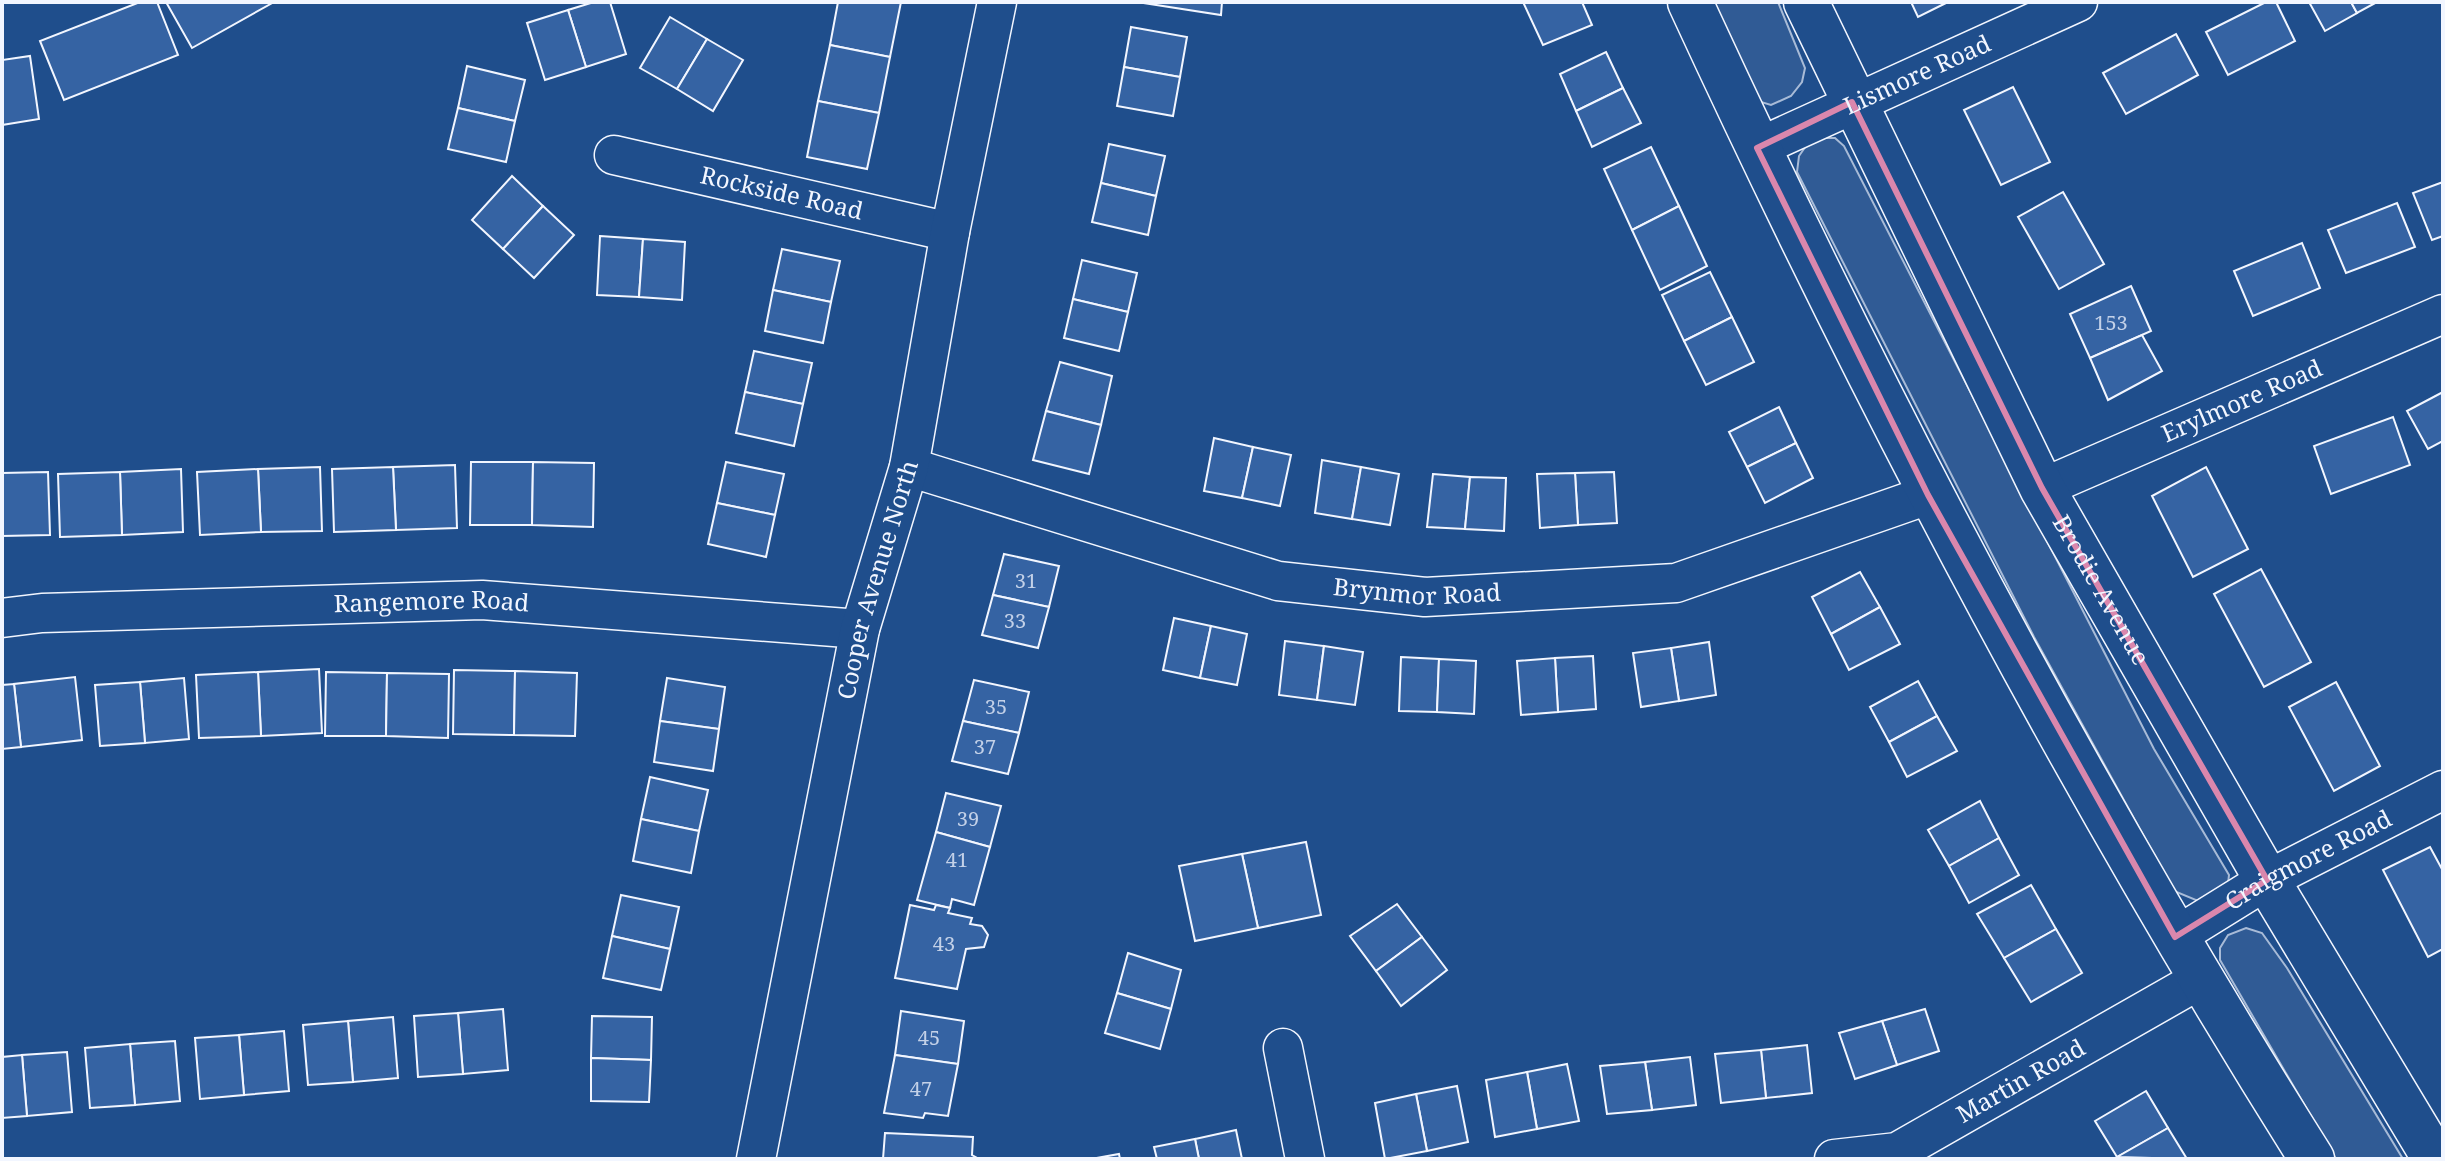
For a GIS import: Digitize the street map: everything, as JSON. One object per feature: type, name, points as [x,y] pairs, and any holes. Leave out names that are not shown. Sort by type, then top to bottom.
[{"type":"street","name":"Cooper Avenue North","points":[[756,1159],[860,629],[909,467],[950,232],[997,2]]},
{"type":"street","points":[[1690,2],[1757,148],[1928,495],[2199,980],[2312,1159]]},
{"type":"street","name":"Brodie Avenue","points":[[1806,2],[2042,488],[2267,880],[2435,1159]]},
{"type":"street","name":"Lismore Road","points":[[1757,148],[1852,102],[2078,2]]},
{"type":"street","name":"Rockside Road","points":[[614,155],[950,232]]},
{"type":"street","name":"Erylmore Road","points":[[2042,488],[2443,314]]},
{"type":"street","name":"Brynmor Road","points":[[909,467],[1278,581],[1425,597],[1676,583],[1928,495]]},
{"type":"street","name":"Rangemore Road","points":[[2,618],[58,613],[482,600],[860,629]]},
{"type":"street","name":"Craigmore Road","points":[[2175,937],[2267,880],[2443,790]]},
{"type":"street","name":"Martin Road","points":[[1834,1159],[1897,1152],[2199,980]]},
{"type":"street","points":[[1283,1048],[1305,1159]]},
{"type":"highlighted area","points":[[1852,102],[2042,488],[2267,880],[2175,937],[1928,495],[1757,148]]},
{"type":"shaded area","points":[[1708,2],[1778,2],[1805,68],[1802,82],[1791,96],[1771,105],[1754,100]]},
{"type":"shaded area","points":[[1818,138],[1835,138],[1844,146],[2154,749],[2229,875],[2227,892],[2203,903],[2174,891],[2034,637],[1797,172],[1799,156],[1808,143]]},
{"type":"shaded area","points":[[2246,928],[2262,933],[2287,968],[2403,1159],[2336,1159],[2220,960],[2220,948],[2228,935]]},
{"type":"building","points":[[140,2],[157,2],[178,55],[64,100],[40,41]]},
{"type":"building","points":[[166,2],[274,2],[192,48]]},
{"type":"building","points":[[594,2],[610,2],[626,54],[586,67],[568,10]]},
{"type":"building","points":[[838,2],[901,2],[890,57],[830,45]]},
{"type":"building","points":[[1137,2],[1222,2],[1221,15]]},
{"type":"building","points":[[1523,2],[1582,2],[1592,25],[1543,45]]},
{"type":"building","points":[[1911,2],[1948,2],[1918,17]]},
{"type":"building","points":[[2266,2],[2276,2],[2295,41],[2228,75],[2206,32]]},
{"type":"building","points":[[2309,2],[2351,2],[2357,13],[2325,31]]},
{"type":"building","points":[[2351,2],[2377,2],[2357,13]]},
{"type":"building","points":[[568,10],[586,67],[545,80],[527,23]]},
{"type":"building","points":[[670,17],[707,39],[677,89],[640,68]]},
{"type":"building","points":[[1131,27],[1187,37],[1180,77],[1124,67]]},
{"type":"building","points":[[2176,34],[2198,75],[2126,114],[2103,73]]},
{"type":"building","points":[[707,39],[743,60],[713,111],[677,89]]},
{"type":"building","points":[[830,45],[890,57],[879,113],[818,101]]},
{"type":"building","points":[[1606,52],[1623,88],[1576,111],[1560,74]]},
{"type":"building","points":[[30,56],[39,119],[2,125],[2,60]]},
{"type":"building","points":[[467,66],[525,80],[515,121],[458,108]]},
{"type":"building","points":[[1124,67],[1180,77],[1173,116],[1117,106]]},
{"type":"building","points":[[2013,87],[2050,162],[2001,185],[1964,110]]},
{"type":"building","points":[[1623,88],[1641,123],[1592,147],[1576,111]]},
{"type":"building","points":[[818,101],[879,113],[867,169],[807,157]]},
{"type":"building","points":[[458,108],[515,121],[506,162],[448,149]]},
{"type":"building","points":[[1109,144],[1165,156],[1156,196],[1101,183]]},
{"type":"building","points":[[1651,147],[1679,206],[1632,230],[1604,169]]},
{"type":"building","points":[[512,176],[543,206],[503,249],[472,220]]},
{"type":"building","points":[[2443,182],[2443,236],[2432,240],[2413,193]]},
{"type":"building","points":[[1101,183],[1156,196],[1148,235],[1092,222]]},
{"type":"building","points":[[2063,192],[2104,264],[2059,289],[2018,217]]},
{"type":"building","points":[[2397,203],[2415,247],[2346,273],[2328,230]]},
{"type":"building","points":[[543,206],[574,235],[534,278],[503,249]]},
{"type":"building","points":[[1679,206],[1707,266],[1660,290],[1632,230]]},
{"type":"building","points":[[600,236],[643,239],[639,297],[597,295]]},
{"type":"building","points":[[643,239],[685,242],[682,300],[639,297]]},
{"type":"building","points":[[2302,243],[2320,288],[2253,316],[2234,271]]},
{"type":"building","points":[[782,249],[840,261],[831,302],[773,290]]},
{"type":"building","points":[[1082,260],[1137,273],[1128,312],[1073,299]]},
{"type":"building","points":[[1710,272],[1732,317],[1684,341],[1662,295]]},
{"type":"building","points":[[2131,286],[2151,331],[2090,358],[2070,314]]},
{"type":"building","points":[[773,290],[831,302],[823,343],[765,331]]},
{"type":"building","points":[[1073,299],[1128,312],[1119,351],[1064,338]]},
{"type":"building","points":[[1732,317],[1754,362],[1706,385],[1684,341]]},
{"type":"building","points":[[2142,335],[2162,371],[2108,400],[2090,358]]},
{"type":"building","points":[[754,351],[812,363],[803,404],[745,392]]},
{"type":"building","points":[[1060,362],[1112,376],[1101,425],[1046,411]]},
{"type":"building","points":[[745,392],[803,404],[794,446],[736,433]]},
{"type":"building","points":[[2443,392],[2443,441],[2428,449],[2407,411]]},
{"type":"building","points":[[1779,407],[1796,443],[1747,467],[1729,432]]},
{"type":"building","points":[[1046,411],[1101,425],[1089,474],[1033,460]]},
{"type":"building","points":[[2393,417],[2410,465],[2331,494],[2314,446]]},
{"type":"building","points":[[1214,438],[1253,447],[1242,498],[1204,491]]},
{"type":"building","points":[[1796,443],[1813,478],[1765,503],[1747,467]]},
{"type":"building","points":[[1253,447],[1291,455],[1280,506],[1242,498]]},
{"type":"building","points":[[1322,460],[1361,467],[1352,519],[1315,513]]},
{"type":"building","points":[[471,462],[533,462],[532,525],[470,525]]},
{"type":"building","points":[[533,462],[594,463],[593,527],[532,525]]},
{"type":"building","points":[[726,462],[784,474],[775,515],[717,503]]},
{"type":"building","points":[[455,465],[457,528],[396,530],[393,467]]},
{"type":"building","points":[[320,467],[322,531],[261,532],[258,469]]},
{"type":"building","points":[[393,467],[396,530],[334,532],[332,469]]},
{"type":"building","points":[[1361,467],[1399,474],[1390,525],[1352,519]]},
{"type":"building","points":[[2206,467],[2248,549],[2193,577],[2152,496]]},
{"type":"building","points":[[181,469],[183,532],[122,535],[120,472]]},
{"type":"building","points":[[258,469],[261,532],[200,535],[197,472]]},
{"type":"building","points":[[48,472],[50,535],[2,536],[2,473]]},
{"type":"building","points":[[120,472],[122,535],[60,537],[58,474]]},
{"type":"building","points":[[1614,472],[1617,523],[1578,525],[1575,473]]},
{"type":"building","points":[[1575,473],[1578,525],[1540,528],[1537,474]]},
{"type":"building","points":[[1433,474],[1470,477],[1465,529],[1427,527]]},
{"type":"building","points":[[1470,477],[1506,478],[1504,531],[1465,529]]},
{"type":"building","points":[[717,503],[775,515],[766,557],[708,544]]},
{"type":"building","points":[[1004,554],[1059,566],[1049,607],[993,595]]},
{"type":"building","points":[[2261,569],[2311,662],[2264,687],[2214,594]]},
{"type":"building","points":[[1860,572],[1880,607],[1831,634],[1812,597]]},
{"type":"building","points":[[993,595],[1049,607],[1038,648],[982,635]]},
{"type":"building","points":[[1880,607],[1900,644],[1849,670],[1831,634]]},
{"type":"building","points":[[1174,618],[1211,626],[1200,678],[1163,670]]},
{"type":"building","points":[[1211,626],[1247,634],[1237,685],[1200,678]]},
{"type":"building","points":[[1285,641],[1324,646],[1317,700],[1279,695]]},
{"type":"building","points":[[1709,642],[1716,695],[1679,701],[1671,648]]},
{"type":"building","points":[[1324,646],[1363,652],[1355,705],[1317,700]]},
{"type":"building","points":[[1671,648],[1679,701],[1641,707],[1633,653]]},
{"type":"building","points":[[1593,656],[1596,709],[1558,712],[1555,658]]},
{"type":"building","points":[[1401,657],[1439,659],[1437,712],[1399,711]]},
{"type":"building","points":[[1555,658],[1558,712],[1521,715],[1517,661]]},
{"type":"building","points":[[1439,659],[1476,661],[1474,714],[1437,712]]},
{"type":"building","points":[[319,669],[322,733],[261,736],[258,672]]},
{"type":"building","points":[[454,670],[515,671],[514,735],[453,734]]},
{"type":"building","points":[[515,671],[577,673],[575,736],[514,735]]},
{"type":"building","points":[[258,672],[261,736],[199,738],[196,675]]},
{"type":"building","points":[[326,672],[387,673],[386,736],[325,736]]},
{"type":"building","points":[[387,673],[449,674],[448,738],[386,736]]},
{"type":"building","points":[[75,677],[82,740],[21,747],[14,684]]},
{"type":"building","points":[[184,678],[189,739],[145,743],[140,682]]},
{"type":"building","points":[[667,678],[725,687],[719,729],[660,721]]},
{"type":"building","points":[[974,680],[1029,692],[1019,733],[963,721]]},
{"type":"building","points":[[1918,681],[1937,716],[1889,742],[1870,707]]},
{"type":"building","points":[[140,682],[145,743],[100,746],[95,685]]},
{"type":"building","points":[[2336,682],[2380,766],[2334,791],[2289,707]]},
{"type":"building","points":[[14,684],[21,747],[2,749],[2,685]]},
{"type":"building","points":[[1937,716],[1957,751],[1907,777],[1889,742]]},
{"type":"building","points":[[660,721],[719,729],[713,771],[654,762]]},
{"type":"building","points":[[963,721],[1019,733],[1008,774],[952,761]]},
{"type":"building","points":[[650,777],[708,790],[699,831],[641,819]]},
{"type":"building","points":[[946,793],[1001,806],[990,847],[936,832]]},
{"type":"building","points":[[1980,801],[1999,838],[1949,866],[1928,830]]},
{"type":"building","points":[[641,819],[699,831],[691,873],[633,861]]},
{"type":"building","points":[[936,832],[990,847],[974,905],[952,899],[950,908],[917,900]]},
{"type":"building","points":[[1999,838],[2019,875],[1969,903],[1949,866]]},
{"type":"building","points":[[1306,842],[1321,915],[1258,928],[1242,854]]},
{"type":"building","points":[[2430,847],[2443,871],[2443,949],[2428,957],[2383,870]]},
{"type":"building","points":[[1242,854],[1258,928],[1195,941],[1179,866]]},
{"type":"building","points":[[2031,885],[2056,929],[2004,958],[1977,914]]},
{"type":"building","points":[[621,895],[679,907],[670,949],[612,936]]},
{"type":"building","points":[[1397,904],[1422,937],[1376,971],[1350,936]]},
{"type":"building","points":[[910,905],[934,910],[936,905],[950,908],[948,913],[972,918],[970,924],[982,926],[988,935],[984,947],[966,949],[957,989],[895,978]]},
{"type":"building","points":[[2056,929],[2082,973],[2031,1002],[2004,958]]},
{"type":"building","points":[[612,936],[670,949],[661,990],[603,978]]},
{"type":"building","points":[[1422,937],[1447,970],[1401,1006],[1376,971]]},
{"type":"building","points":[[1128,953],[1181,970],[1171,1009],[1117,993]]},
{"type":"building","points":[[1117,993],[1171,1009],[1160,1049],[1105,1033]]},
{"type":"building","points":[[503,1009],[508,1070],[463,1074],[458,1013]]},
{"type":"building","points":[[1925,1009],[1939,1051],[1897,1065],[1882,1021]]},
{"type":"building","points":[[901,1011],[964,1021],[958,1064],[895,1055]]},
{"type":"building","points":[[458,1013],[463,1074],[418,1077],[414,1016]]},
{"type":"building","points":[[592,1016],[652,1017],[651,1060],[591,1058]]},
{"type":"building","points":[[393,1017],[398,1078],[353,1082],[348,1021]]},
{"type":"building","points":[[348,1021],[353,1082],[308,1085],[303,1025]]},
{"type":"building","points":[[1882,1021],[1897,1065],[1855,1079],[1839,1033]]},
{"type":"building","points":[[284,1031],[289,1091],[244,1095],[239,1035]]},
{"type":"building","points":[[239,1035],[244,1095],[200,1099],[195,1038]]},
{"type":"building","points":[[175,1041],[180,1101],[135,1105],[130,1044]]},
{"type":"building","points":[[130,1044],[135,1105],[90,1108],[85,1048]]},
{"type":"building","points":[[1807,1045],[1812,1093],[1766,1098],[1761,1050]]},
{"type":"building","points":[[1761,1050],[1766,1098],[1721,1103],[1715,1054]]},
{"type":"building","points":[[67,1052],[72,1112],[27,1116],[22,1055]]},
{"type":"building","points":[[22,1055],[27,1116],[2,1118],[2,1057]]},
{"type":"building","points":[[895,1055],[958,1064],[948,1116],[925,1113],[923,1118],[884,1113]]},
{"type":"building","points":[[1690,1057],[1696,1105],[1652,1110],[1645,1062]]},
{"type":"building","points":[[591,1058],[651,1060],[649,1102],[591,1101]]},
{"type":"building","points":[[1645,1062],[1652,1110],[1607,1114],[1600,1066]]},
{"type":"building","points":[[1567,1064],[1579,1121],[1537,1129],[1527,1072]]},
{"type":"building","points":[[1527,1072],[1537,1129],[1495,1137],[1486,1080]]},
{"type":"building","points":[[1457,1086],[1468,1142],[1427,1151],[1416,1094]]},
{"type":"building","points":[[2146,1091],[2168,1128],[2117,1157],[2095,1121]]},
{"type":"building","points":[[1416,1094],[1427,1151],[1385,1159],[1375,1103]]},
{"type":"building","points":[[2168,1128],[2187,1159],[2117,1157]]},
{"type":"building","points":[[1236,1130],[1242,1159],[1199,1159],[1195,1139]]},
{"type":"building","points":[[885,1133],[973,1137],[972,1155],[979,1159],[883,1159]]},
{"type":"building","points":[[1195,1139],[1199,1159],[1157,1159],[1154,1147]]},
{"type":"building","points":[[1119,1154],[1120,1159],[1091,1159]]}]
